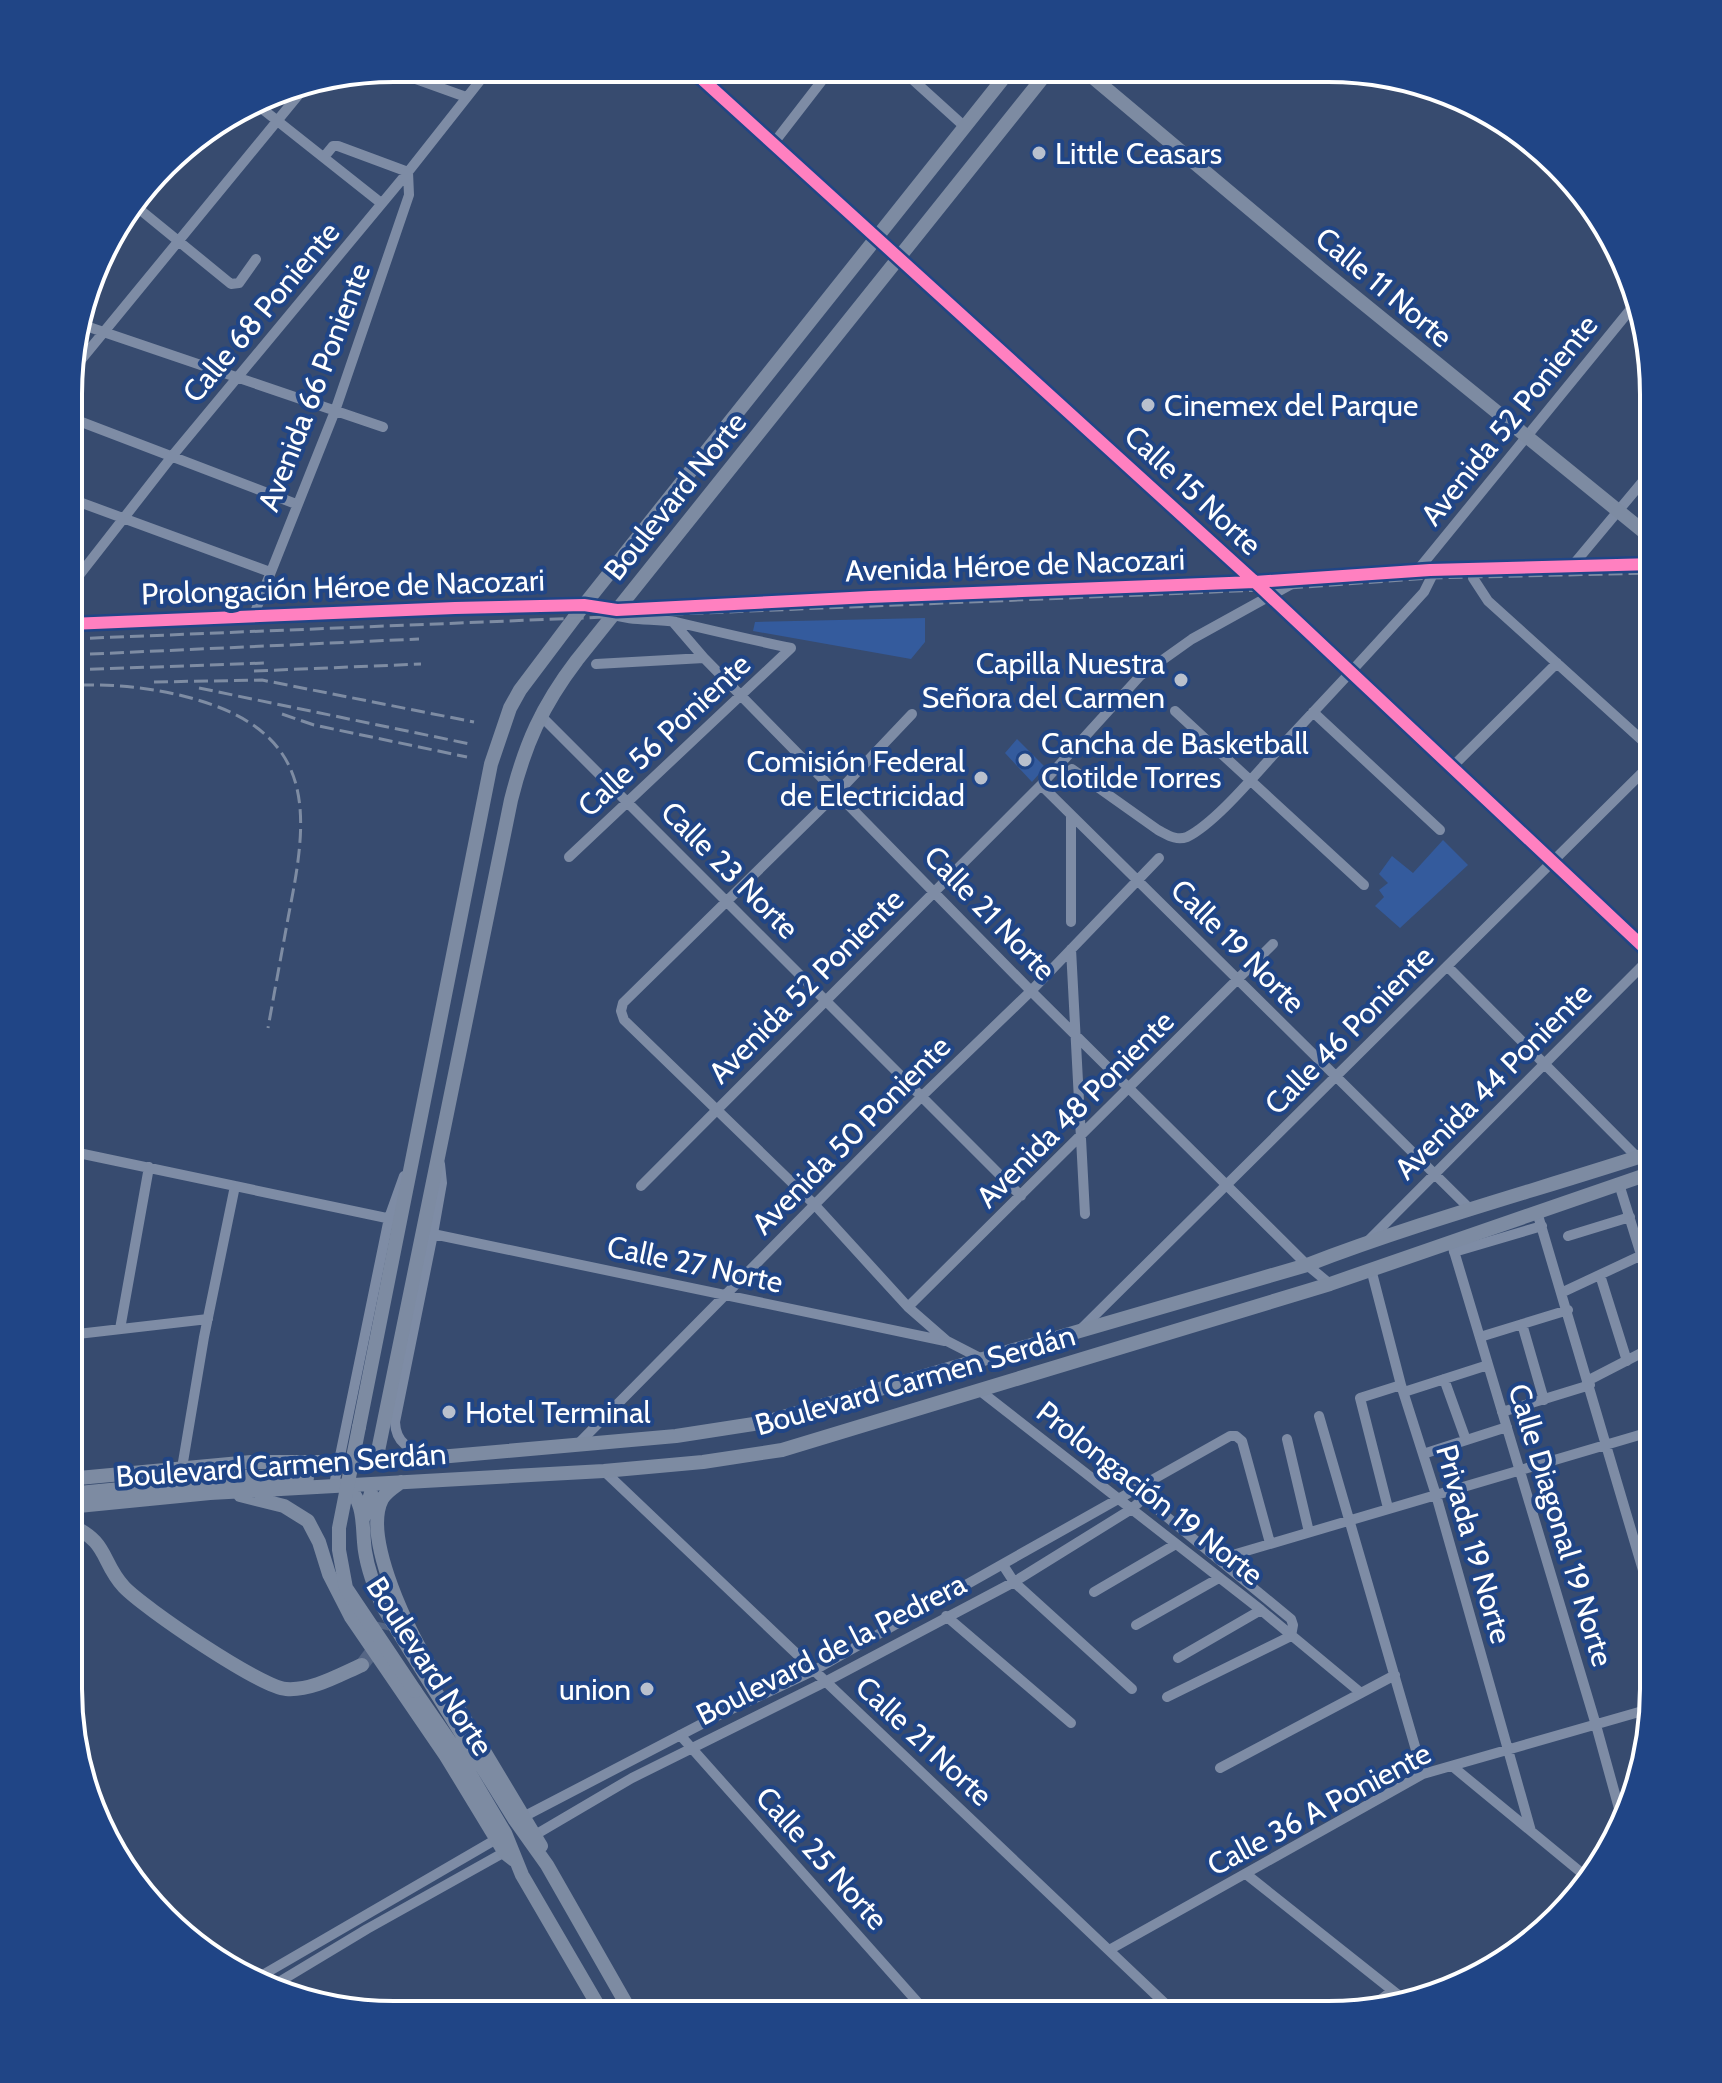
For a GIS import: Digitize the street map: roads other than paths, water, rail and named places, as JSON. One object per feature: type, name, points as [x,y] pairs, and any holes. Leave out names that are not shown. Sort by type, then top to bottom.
[{"type":"main road","name":"Boulevard Norte","points":[[500,1836],[457,1752],[346,1588],[339,1550],[339,1528],[395,1219],[420,1129],[491,764],[510,708],[520,690],[584,605],[1001,82]]},
{"type":"main road","name":"Boulevard Norte","points":[[378,1451],[511,800],[528,740],[540,715],[610,612],[900,258],[1039,82]]},
{"type":"main road","name":"Calle 11 Norte","points":[[1098,82],[1640,528]]},
{"type":"main road","name":"Boulevard Carmen Serdán","points":[[82,1478],[251,1462],[439,1457],[676,1436],[766,1422],[1307,1265],[1367,1242],[1638,1158]]},
{"type":"main road","name":"Boulevard Carmen Serdán","points":[[82,1506],[327,1482],[604,1471],[703,1462],[782,1450],[1371,1269],[1453,1247],[1540,1219],[1640,1177]]},
{"type":"main road","points":[[989,1357],[1004,1382]]},
{"type":"main road","points":[[82,1493],[246,1477],[327,1482]]},
{"type":"main road","points":[[401,1481],[382,1499],[379,1511],[382,1552],[397,1605],[424,1657],[525,1816],[546,1855],[547,1865]]},
{"type":"main road","points":[[231,1493],[284,1506],[308,1521],[319,1542],[329,1574],[351,1617],[500,1836],[595,2001]]},
{"type":"main road","name":"Boulevard Norte","points":[[371,1493],[362,1523],[370,1576],[383,1607],[515,1820],[547,1865],[625,2001]]},
{"type":"main road","points":[[354,1494],[360,1504],[362,1523]]},
{"type":"main road","points":[[82,1533],[99,1545],[127,1590],[184,1631],[271,1686],[284,1689],[305,1687],[362,1665]]},
{"type":"main road","points":[[383,1607],[383,1623]]},
{"type":"street","points":[[424,82],[466,97]]},
{"type":"street","name":"Calle 68 Poniente","points":[[82,571],[173,455],[408,172],[478,82]]},
{"type":"street","name":"Calle 15 Norte","points":[[705,82],[1255,582],[1640,943]]},
{"type":"street","points":[[773,144],[821,82]]},
{"type":"street","points":[[915,82],[965,127]]},
{"type":"street","points":[[85,356],[295,98]]},
{"type":"street","points":[[264,110],[381,203]]},
{"type":"street","points":[[324,157],[333,146],[338,146],[408,172]]},
{"type":"street","name":"Avenida 66 Poniente","points":[[253,617],[335,411],[406,206],[408,172]]},
{"type":"street","points":[[141,211],[236,286],[256,259]]},
{"type":"street","name":"Avenida 52 Poniente","points":[[1417,571],[1629,312]]},
{"type":"street","points":[[89,328],[383,427]]},
{"type":"street","points":[[82,422],[296,504]]},
{"type":"street","points":[[1573,565],[1640,485]]},
{"type":"street","points":[[82,503],[270,572]]},
{"type":"street","name":"Avenida Héroe de Nacozari","points":[[610,612],[870,597],[1299,580],[1430,570],[1640,564]]},
{"type":"street","points":[[1473,569],[1473,578],[1488,601],[1640,738]]},
{"type":"street","points":[[1072,769],[1158,830],[1173,838],[1183,839],[1201,828],[1250,780],[1350,673],[1424,592],[1431,578],[1430,570]]},
{"type":"street","name":"Avenida 52 Poniente","points":[[641,1186],[1041,785],[1140,676],[1192,639],[1299,580]]},
{"type":"street","name":"Prolongación Héroe de Nacozari","points":[[82,624],[584,605],[610,612]]},
{"type":"street","points":[[610,612],[632,620],[673,622]]},
{"type":"street","name":"Calle 56 Poniente","points":[[569,857],[791,648],[673,622]]},
{"type":"street","name":"Calle 21 Norte","points":[[673,622],[704,658],[1031,991],[1226,1186],[1330,1284]]},
{"type":"street","points":[[596,664],[704,658]]},
{"type":"street","points":[[1452,767],[1557,663]]},
{"type":"street","points":[[1175,711],[1364,885]]},
{"type":"street","points":[[1313,712],[1440,830]]},
{"type":"street","points":[[912,714],[838,792],[623,1003],[621,1011],[624,1020],[814,1204],[908,1307],[947,1341],[989,1357]]},
{"type":"street","name":"Calle 23 Norte","points":[[540,715],[1021,1196]]},
{"type":"street","name":"Calle 46 Poniente","points":[[1077,1333],[1640,775]]},
{"type":"street","name":"Calle 19 Norte","points":[[1041,785],[1470,1209]]},
{"type":"street","points":[[1071,817],[1071,922]]},
{"type":"street","name":"Avenida 50 Poniente","points":[[577,1445],[922,1096],[1031,991],[1159,858]]},
{"type":"street","name":"Avenida 48 Poniente","points":[[908,1307],[1273,944]]},
{"type":"street","points":[[1071,949],[1085,1214]]},
{"type":"street","points":[[1447,966],[1638,1158]]},
{"type":"street","name":"Avenida 44 Poniente","points":[[1367,1242],[1640,968]]},
{"type":"street","points":[[82,1154],[395,1219]]},
{"type":"street","name":"Boulevard Norte","points":[[439,1157],[442,1183],[395,1422],[398,1440],[406,1447],[439,1457]]},
{"type":"street","points":[[120,1329],[149,1167]]},
{"type":"street","points":[[1619,1184],[1640,1249]]},
{"type":"street","points":[[182,1468],[235,1186]]},
{"type":"street","points":[[1568,1236],[1630,1217]]},
{"type":"street","name":"Boulevard Norte","points":[[327,1482],[338,1462],[395,1219]]},
{"type":"street","points":[[1540,1219],[1640,1558]]},
{"type":"street","name":"Calle 27 Norte","points":[[433,1234],[947,1341]]},
{"type":"street","name":"Calle Diagonal 19 Norte","points":[[1453,1247],[1618,1804]]},
{"type":"street","points":[[1563,1292],[1640,1256]]},
{"type":"street","name":"Privada 19 Norte","points":[[1371,1269],[1402,1388],[1436,1495],[1531,1831]]},
{"type":"street","points":[[1600,1275],[1627,1361]]},
{"type":"street","points":[[1480,1337],[1568,1310]]},
{"type":"street","points":[[82,1333],[208,1319]]},
{"type":"street","points":[[1522,1324],[1544,1400]]},
{"type":"street","points":[[1502,1412],[1589,1382],[1640,1354]]},
{"type":"street","points":[[1388,1508],[1360,1398],[1444,1379],[1488,1365]]},
{"type":"street","points":[[1444,1379],[1466,1440]]},
{"type":"street","name":"Prolongación 19 Norte","points":[[979,1390],[1261,1610],[1361,1693]]},
{"type":"street","points":[[1319,1416],[1423,1774]]},
{"type":"street","points":[[1423,1454],[1507,1427]]},
{"type":"street","points":[[1219,1559],[1640,1435]]},
{"type":"street","name":"Boulevard de la Pedrera","points":[[525,1816],[680,1735],[813,1671],[1230,1436],[1242,1441],[1270,1543]]},
{"type":"street","points":[[1287,1439],[1309,1532]]},
{"type":"street","name":"Calle 21 Norte","points":[[604,1471],[1162,2001]]},
{"type":"street","name":"Prolongación 19 Norte","points":[[1133,1489],[1291,1619],[1291,1636]]},
{"type":"street","name":"Boulevard de la Pedrera","points":[[535,1835],[622,1783],[825,1682],[1014,1582],[1143,1499]]},
{"type":"street","points":[[1094,1592],[1176,1544]]},
{"type":"street","points":[[1003,1565],[1014,1582],[1132,1689]]},
{"type":"street","points":[[1136,1625],[1219,1578]]},
{"type":"street","points":[[1178,1658],[1261,1610]]},
{"type":"street","points":[[946,1616],[1071,1723]]},
{"type":"street","points":[[1167,1697],[1291,1636]]},
{"type":"street","points":[[1220,1768],[1395,1675]]},
{"type":"street","name":"Calle 36 A Poniente","points":[[1109,1950],[1423,1774],[1639,1712]]},
{"type":"street","name":"Calle 25 Norte","points":[[680,1735],[916,2001]]},
{"type":"street","points":[[1452,1766],[1581,1872]]},
{"type":"street","points":[[266,1973],[500,1836]]},
{"type":"street","points":[[282,1980],[367,1929],[510,1854]]},
{"type":"street","points":[[1246,1874],[1395,1993]]},
{"type":"street","points":[[1386,1995],[1392,1991]]},
{"type":"tunnel","points":[[362,1665],[378,1644],[383,1623]]},
{"type":"railway","points":[[82,639],[1262,590],[1431,578],[1640,573]]},
{"type":"railway","points":[[82,654],[419,639]]},
{"type":"railway","points":[[82,670],[266,663]]},
{"type":"railway","points":[[254,671],[421,664]]},
{"type":"railway","points":[[154,682],[262,680],[474,722]]},
{"type":"railway","points":[[82,685],[148,689],[213,705],[247,721],[272,741],[288,764],[297,789],[301,817],[299,847],[268,1028]]},
{"type":"railway","points":[[199,688],[470,744]]},
{"type":"railway","points":[[282,714],[314,725],[467,757]]},
{"type":"place","name":"Little Ceasars","points":[[1039,153]]},
{"type":"place","name":"Cinemex del Parque","points":[[1148,405]]},
{"type":"place","name":"Capilla Nuestra Señora del Carmen","points":[[1181,680]]},
{"type":"place","name":"Cancha de Basketball Clotilde Torres","points":[[1025,760]]},
{"type":"place","name":"Comisión Federal de Electricidad","points":[[981,778]]},
{"type":"place","name":"Hotel Terminal","points":[[449,1412]]},
{"type":"place","name":"union","points":[[647,1689]]}]
